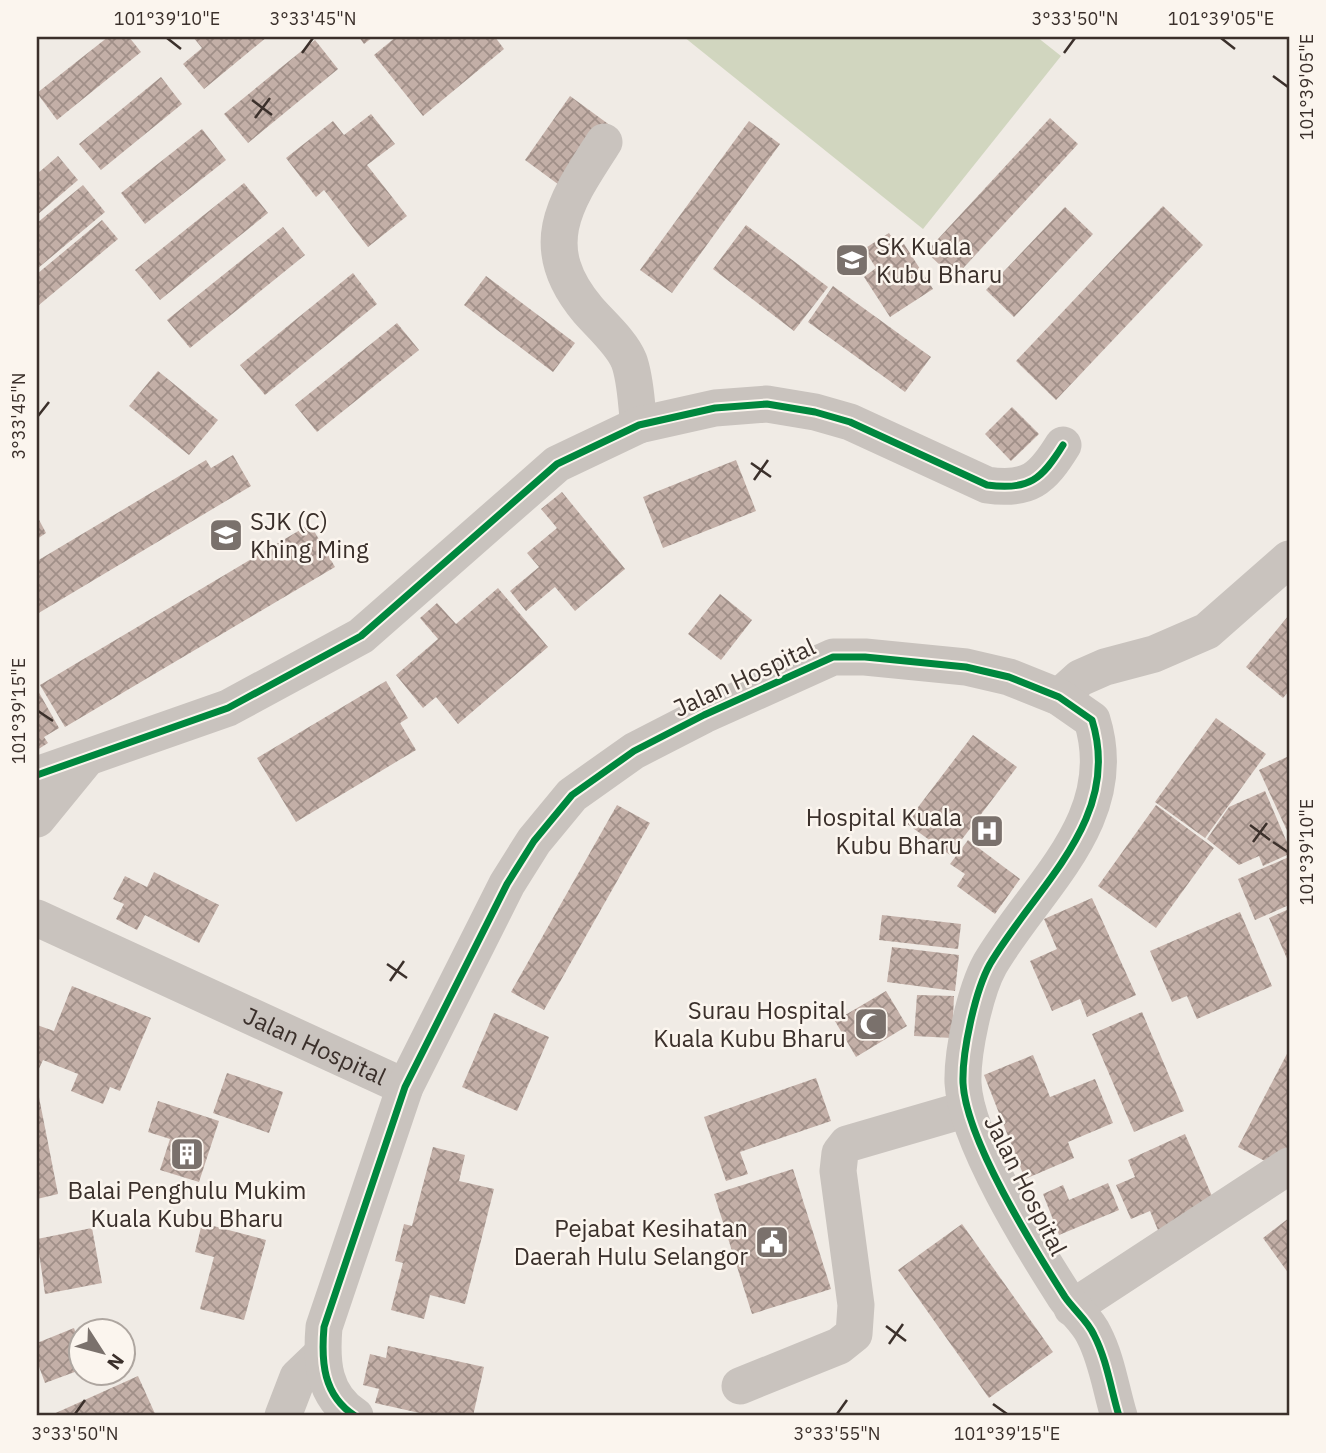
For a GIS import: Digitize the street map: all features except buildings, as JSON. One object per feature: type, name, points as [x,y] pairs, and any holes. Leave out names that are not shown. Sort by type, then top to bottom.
[{"type":"street","points":[[604,142],[568,198],[560,222],[560,249],[569,287],[628,359],[639,425]]},
{"type":"street","points":[[37,775],[228,708],[361,636],[557,464],[639,425],[716,408],[767,404],[791,408],[850,422],[987,485],[1010,489],[1034,482],[1063,445]]},
{"type":"street","points":[[1059,697],[1080,678],[1105,667],[1153,654],[1207,631],[1289,559]]},
{"type":"street","name":"Jalan Hospital","points":[[37,918],[405,1087],[507,884],[534,841],[572,795],[634,751],[704,715],[833,657],[865,657],[966,667],[1009,677],[1059,697],[1093,720],[1098,737],[1101,761],[1092,810],[1053,875],[989,966],[974,1013],[964,1059],[967,1109],[978,1140],[1020,1222],[1072,1308],[1094,1333],[1112,1413]]},
{"type":"street","points":[[37,819],[87,759]]},
{"type":"street","points":[[355,1416],[331,1393],[321,1355],[324,1327],[405,1087]]},
{"type":"street","points":[[740,1386],[839,1346],[854,1334],[856,1306],[838,1171],[840,1153],[847,1144],[967,1109]]},
{"type":"street","points":[[1072,1308],[1289,1166]]},
{"type":"street","points":[[284,1416],[298,1377],[321,1355]]},
{"type":"green space","points":[[684,37],[1037,37],[1061,56],[923,229]]},
{"type":"cycle path","points":[[37,775],[228,708],[361,636],[557,464],[639,425],[715,408],[767,404],[815,412],[850,422],[987,485],[1001,486],[1014,486],[1033,480],[1048,466],[1063,445]]},
{"type":"cycle path","points":[[355,1416],[336,1398],[326,1377],[324,1327],[405,1087],[507,884],[534,841],[572,795],[634,751],[704,715],[833,657],[865,657],[966,667],[1009,677],[1059,697],[1092,720],[1098,756],[1096,789],[1085,820],[1070,850],[1009,935],[984,976],[970,1022],[963,1083],[967,1107],[976,1133],[1003,1193],[1065,1297],[1094,1335],[1106,1365],[1119,1416]]},
{"type":"place","name":"SK Kuala Kubu Bharu","points":[[852,260]]},
{"type":"place","name":"SJK (C) Khing Ming","points":[[226,535]]},
{"type":"place","name":"Hospital Kuala Kubu Bharu","points":[[987,831]]},
{"type":"place","name":"Surau Hospital Kuala Kubu Bharu","points":[[871,1024]]},
{"type":"place","name":"Balai Penghulu Mukim Kuala Kubu Bharu","points":[[187,1154]]},
{"type":"place","name":"Pejabat Kesihatan Daerah Hulu Selangor","points":[[772,1242]]}]
